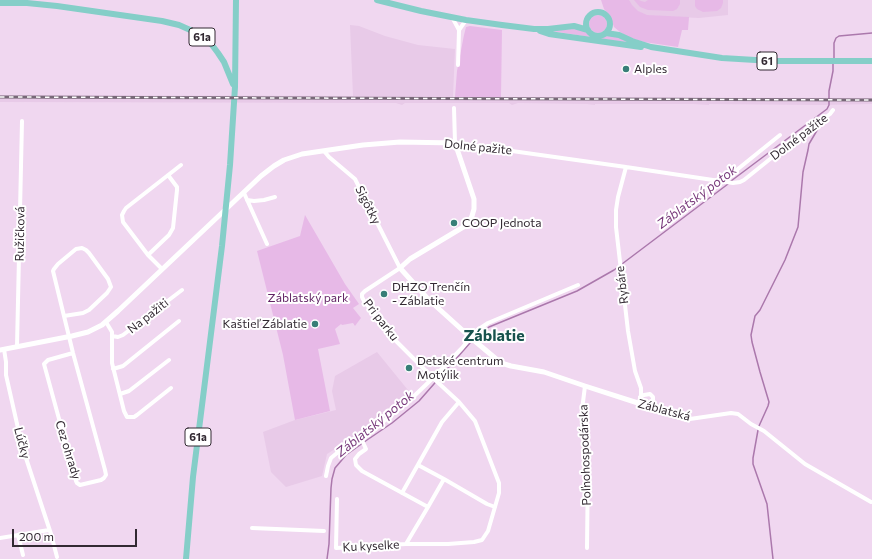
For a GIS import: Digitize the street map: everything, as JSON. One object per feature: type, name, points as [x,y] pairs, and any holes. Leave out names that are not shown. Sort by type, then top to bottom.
[{"type":"main road","name":"61a","points":[[186,559],[193,476],[222,246],[230,165],[235,87],[236,0]]},
{"type":"main road","name":"61","points":[[377,0],[402,7],[466,20],[534,29],[574,26],[587,19],[593,13],[601,12],[608,17],[610,24],[619,35]]},
{"type":"main road","name":"61a","points":[[0,3],[40,4],[144,18],[179,25],[205,39],[218,53],[224,62],[235,87]]},
{"type":"main road","points":[[587,19],[586,24],[588,30]]},
{"type":"main road","points":[[606,33],[609,30],[610,24]]},
{"type":"main road","name":"61","points":[[574,26],[588,30],[596,36],[602,36],[606,33],[619,35],[632,42],[650,47]]},
{"type":"main road","name":"61","points":[[534,29],[549,34],[722,58],[772,62],[872,61]]},
{"type":"street","points":[[452,17],[459,30],[458,65]]},
{"type":"street","points":[[459,30],[466,20]]},
{"type":"street","points":[[400,268],[410,260],[465,226],[470,221],[472,216],[474,199],[455,143],[454,108]]},
{"type":"street","name":"Dolné pažite","points":[[2,350],[69,337],[97,328],[106,322],[267,171],[278,163],[296,155],[363,144],[400,142],[455,143],[626,166],[733,183],[744,180],[830,114],[833,110]]},
{"type":"street","name":"Ružičková","points":[[17,346],[22,121]]},
{"type":"street","name":"Dolné pažite","points":[[725,181],[780,135]]},
{"type":"street","name":"Sigôtky","points":[[324,151],[355,179],[400,268]]},
{"type":"street","points":[[162,269],[148,255],[123,222],[122,216],[126,208],[181,165]]},
{"type":"street","name":"Rybáre","points":[[626,166],[618,197],[616,227],[628,331],[635,371],[641,388],[641,404]]},
{"type":"street","points":[[148,255],[169,235],[173,228],[177,190],[176,186],[168,176]]},
{"type":"street","points":[[244,193],[267,244]]},
{"type":"street","points":[[247,200],[254,201],[275,197]]},
{"type":"street","points":[[82,248],[89,253],[108,279],[110,282],[110,287],[107,293],[89,310],[83,313],[64,316],[54,274],[54,268],[76,249],[82,248]]},
{"type":"street","name":"Záblatská","points":[[400,268],[428,299],[501,363],[544,372],[690,419],[731,413],[738,414],[759,428],[805,464],[871,502]]},
{"type":"street","name":"Pri parku","points":[[400,268],[365,291],[362,294],[362,297],[392,337],[433,378]]},
{"type":"street","points":[[326,476],[331,458],[372,431],[412,398],[462,348],[476,331],[488,323],[578,285]]},
{"type":"street","name":"Na pažiti","points":[[112,336],[118,337],[124,335],[182,290]]},
{"type":"street","name":"Cez ohrady","points":[[64,316],[106,475],[101,480],[80,485],[77,484],[76,481],[44,364],[48,360],[73,353]]},
{"type":"street","name":"Na pažiti","points":[[113,369],[123,366],[179,321]]},
{"type":"street","name":"Na pažiti","points":[[106,322],[111,330],[112,336],[111,358],[113,369],[127,417],[130,418],[137,415],[171,388]]},
{"type":"street","name":"Lúčky","points":[[2,350],[6,362],[6,375],[22,446],[57,557]]},
{"type":"street","points":[[120,394],[129,391],[169,360]]},
{"type":"street","name":"Ku kyselke","points":[[336,499],[336,548],[406,544],[448,544],[482,540],[488,531],[499,492],[500,483],[475,421],[459,402],[433,378]]},
{"type":"street","name":"Poľnohospodárska","points":[[585,386],[582,410],[588,462],[587,548]]},
{"type":"street","points":[[640,397],[650,394],[653,397],[653,406]]},
{"type":"street","points":[[402,493],[442,422],[459,402]]},
{"type":"street","points":[[362,438],[366,449],[355,459],[356,465],[362,471],[428,507]]},
{"type":"street","points":[[418,465],[495,507]]},
{"type":"street","name":"Ku kyselke","points":[[406,544],[444,479]]},
{"type":"street","points":[[252,528],[324,531]]},
{"type":"street","points":[[0,538],[50,532]]},
{"type":"street","points":[[18,535],[23,555]]},
{"type":"shaded area","points":[[612,0],[728,0],[728,15],[699,18],[618,14]]},
{"type":"shaded area","points":[[350,25],[359,26],[385,36],[418,45],[455,49],[453,97],[872,98],[872,104],[595,105],[518,103],[512,105],[509,103],[405,103],[402,105],[396,103],[0,102],[0,95],[353,96]]},
{"type":"shaded area","points":[[377,352],[412,395],[381,420],[327,454],[322,476],[286,487],[271,472],[263,432],[295,420],[336,410],[332,391],[335,376]]},
{"type":"green space","points":[[601,0],[629,0],[638,11],[647,15],[689,17],[688,30],[682,30],[678,47],[644,42],[630,38],[614,27],[610,16],[604,9]]},
{"type":"green space","points":[[634,0],[645,2],[648,0],[680,0],[680,4],[677,9],[673,11],[648,10],[640,7]]},
{"type":"green space","points":[[695,0],[723,0],[723,3],[721,8],[717,11],[703,12],[695,6]]},
{"type":"green space","points":[[598,15],[604,18],[607,24],[604,30],[598,33],[592,30],[589,24],[592,18]]},
{"type":"green space","points":[[470,26],[502,30],[501,97],[455,97],[457,71],[464,35],[466,27]]},
{"type":"green space","points":[[573,29],[586,31],[590,35],[597,38],[607,35],[616,36],[629,43],[551,31]]},
{"type":"green space","name":"Záblatský park","points":[[305,215],[345,284],[359,304],[353,308],[361,318],[355,326],[353,323],[341,324],[335,329],[340,344],[318,349],[330,411],[295,420],[283,355],[257,251],[300,236]]},
{"type":"waterway","name":"Záblatský potok","points":[[834,58],[834,43],[836,38],[839,36],[872,33]]},
{"type":"waterway","name":"Záblatský potok","points":[[731,181],[827,109],[829,105],[829,91],[833,71],[833,62]]},
{"type":"waterway","points":[[759,426],[769,402],[751,335],[755,316],[760,310],[785,260],[798,227],[803,172],[809,144],[819,127],[815,118]]},
{"type":"waterway","name":"Záblatský potok","points":[[475,337],[489,327],[577,291],[614,270],[728,184]]},
{"type":"waterway","name":"Záblatský potok","points":[[327,559],[331,488],[335,468],[346,455],[392,423],[419,401],[470,343]]},
{"type":"waterway","points":[[758,430],[753,464],[767,504],[773,559]]},
{"type":"railway","points":[[0,97],[872,100]]},
{"type":"place","name":"Alples","points":[[626,69]]},
{"type":"place","name":"COOP Jednota","points":[[454,223]]},
{"type":"place","name":"DHZO Trenčín - Záblatie","points":[[384,294]]},
{"type":"place","name":"Kaštieľ Záblatie","points":[[315,324]]},
{"type":"place","name":"Detské centrum Motýlik","points":[[409,368]]},
{"type":"district","name":"Záblatie","points":[[494,336]]}]
